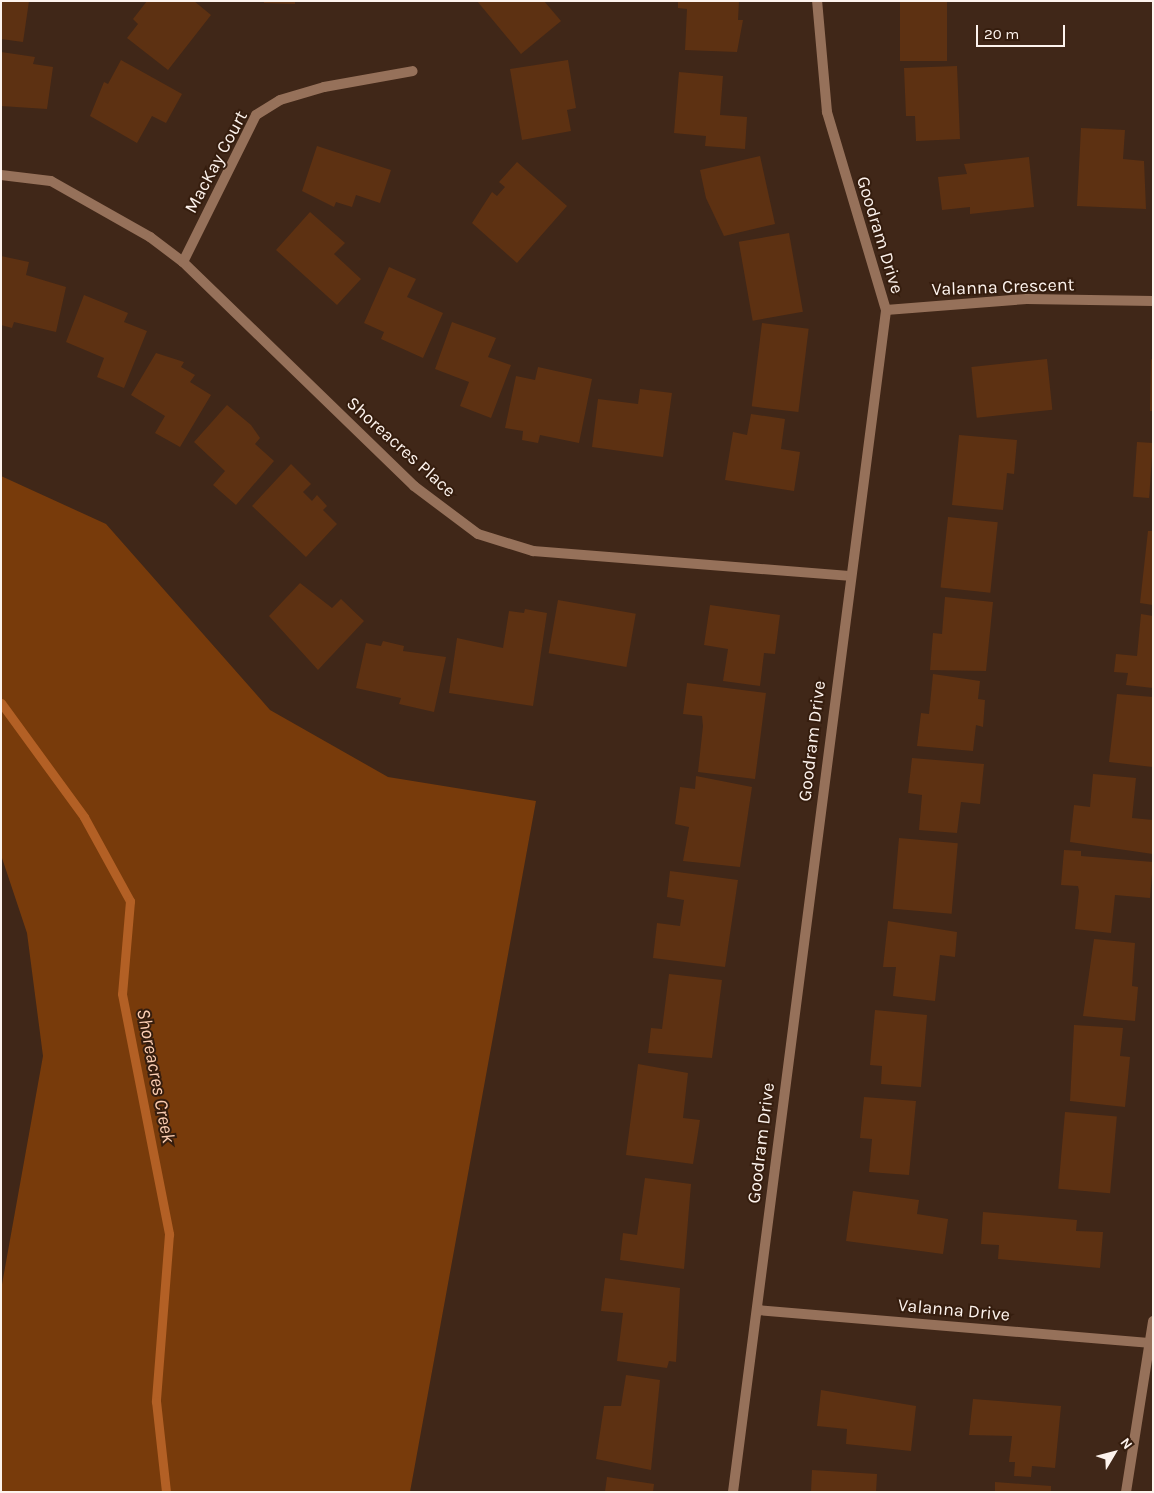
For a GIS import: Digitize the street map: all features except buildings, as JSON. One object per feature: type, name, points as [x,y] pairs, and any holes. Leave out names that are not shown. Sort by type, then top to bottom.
[{"type":"street","name":"Goodram Drive","points":[[733,1492],[850,576],[886,310],[826,112],[817,1]]},
{"type":"street","name":"MacKay Court","points":[[183,262],[256,115],[280,100],[324,86],[413,72]]},
{"type":"street","name":"Shoreacres Place","points":[[1,175],[50,181],[150,238],[183,262],[414,486],[478,534],[533,551],[850,576]]},
{"type":"street","name":"Valanna Crescent","points":[[886,310],[1027,299],[1153,301]]},
{"type":"street","name":"Valanna Drive","points":[[757,1310],[1149,1343]]},
{"type":"street","points":[[1126,1492],[1153,1320]]},
{"type":"shaded area","points":[[1,476],[106,524],[270,710],[388,777],[536,801],[410,1492],[1,1492],[1,1290],[43,1056],[27,933],[1,855]]},
{"type":"waterway","name":"Shoreacres Creek","points":[[1,703],[84,817],[130,901],[122,994],[169,1234],[156,1401],[166,1492]]}]
